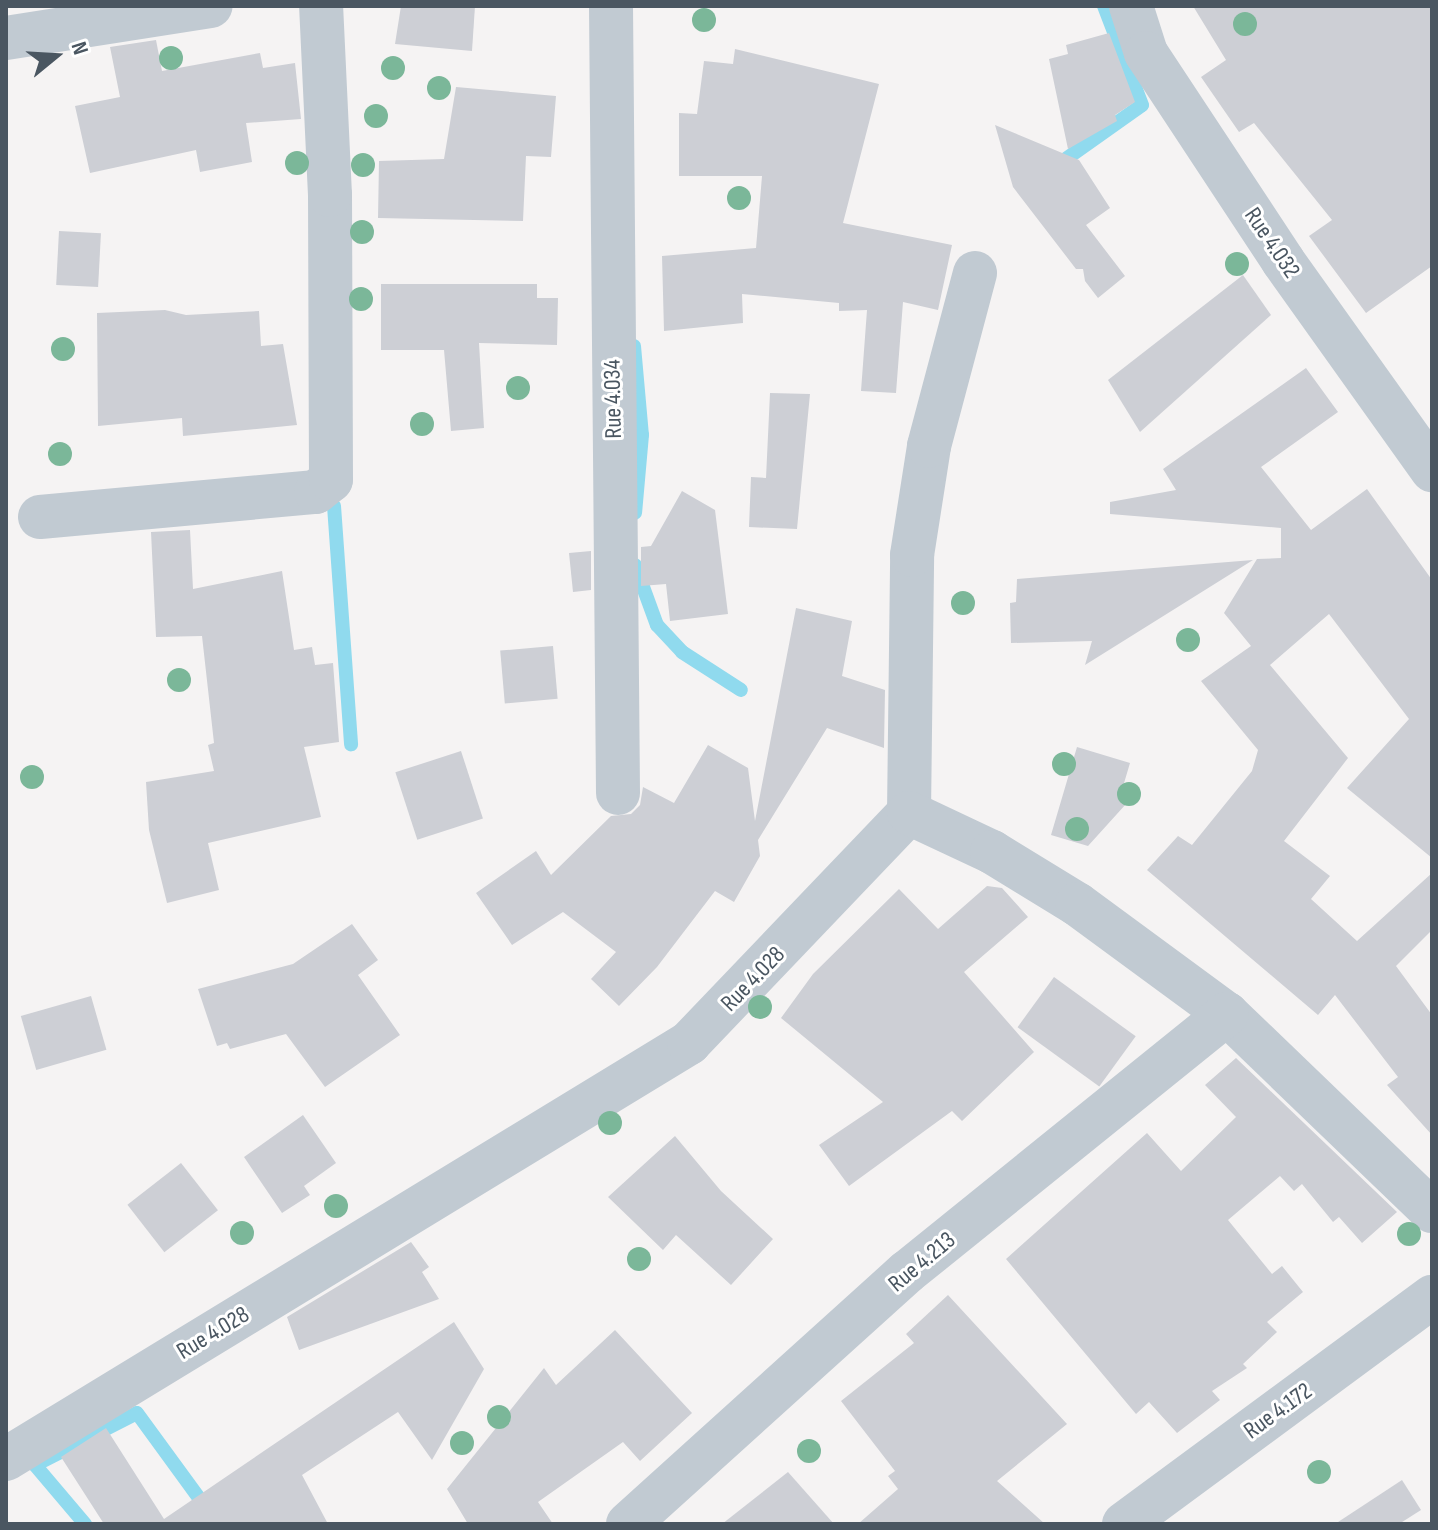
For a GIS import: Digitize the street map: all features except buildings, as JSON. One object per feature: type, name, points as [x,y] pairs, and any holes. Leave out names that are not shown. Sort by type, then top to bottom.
[{"type":"street","points":[[6,38],[211,6]]},
{"type":"street","points":[[40,517],[316,492],[331,480],[330,195],[321,6]]},
{"type":"street","name":"Rue 4.034","points":[[611,6],[618,793]]},
{"type":"street","name":"Rue 4.032","points":[[1131,6],[1146,53],[1283,261],[1432,470]]},
{"type":"street","points":[[975,273],[929,446],[912,555],[909,813],[992,852],[1077,904],[1227,1014],[1432,1211]]},
{"type":"street","name":"Rue 4.028","points":[[6,1459],[689,1043],[909,813]]},
{"type":"street","name":"Rue 4.213","points":[[628,1524],[907,1272],[1227,1014]]},
{"type":"street","name":"Rue 4.172","points":[[1124,1524],[1432,1297]]},
{"type":"waterway","points":[[1056,166],[1142,105],[1104,6]]},
{"type":"waterway","points":[[634,346],[642,435],[635,513]]},
{"type":"waterway","points":[[334,506],[351,744]]},
{"type":"waterway","points":[[635,565],[657,625],[682,652],[741,690]]},
{"type":"waterway","points":[[85,1524],[35,1465],[137,1413],[207,1509]]}]
